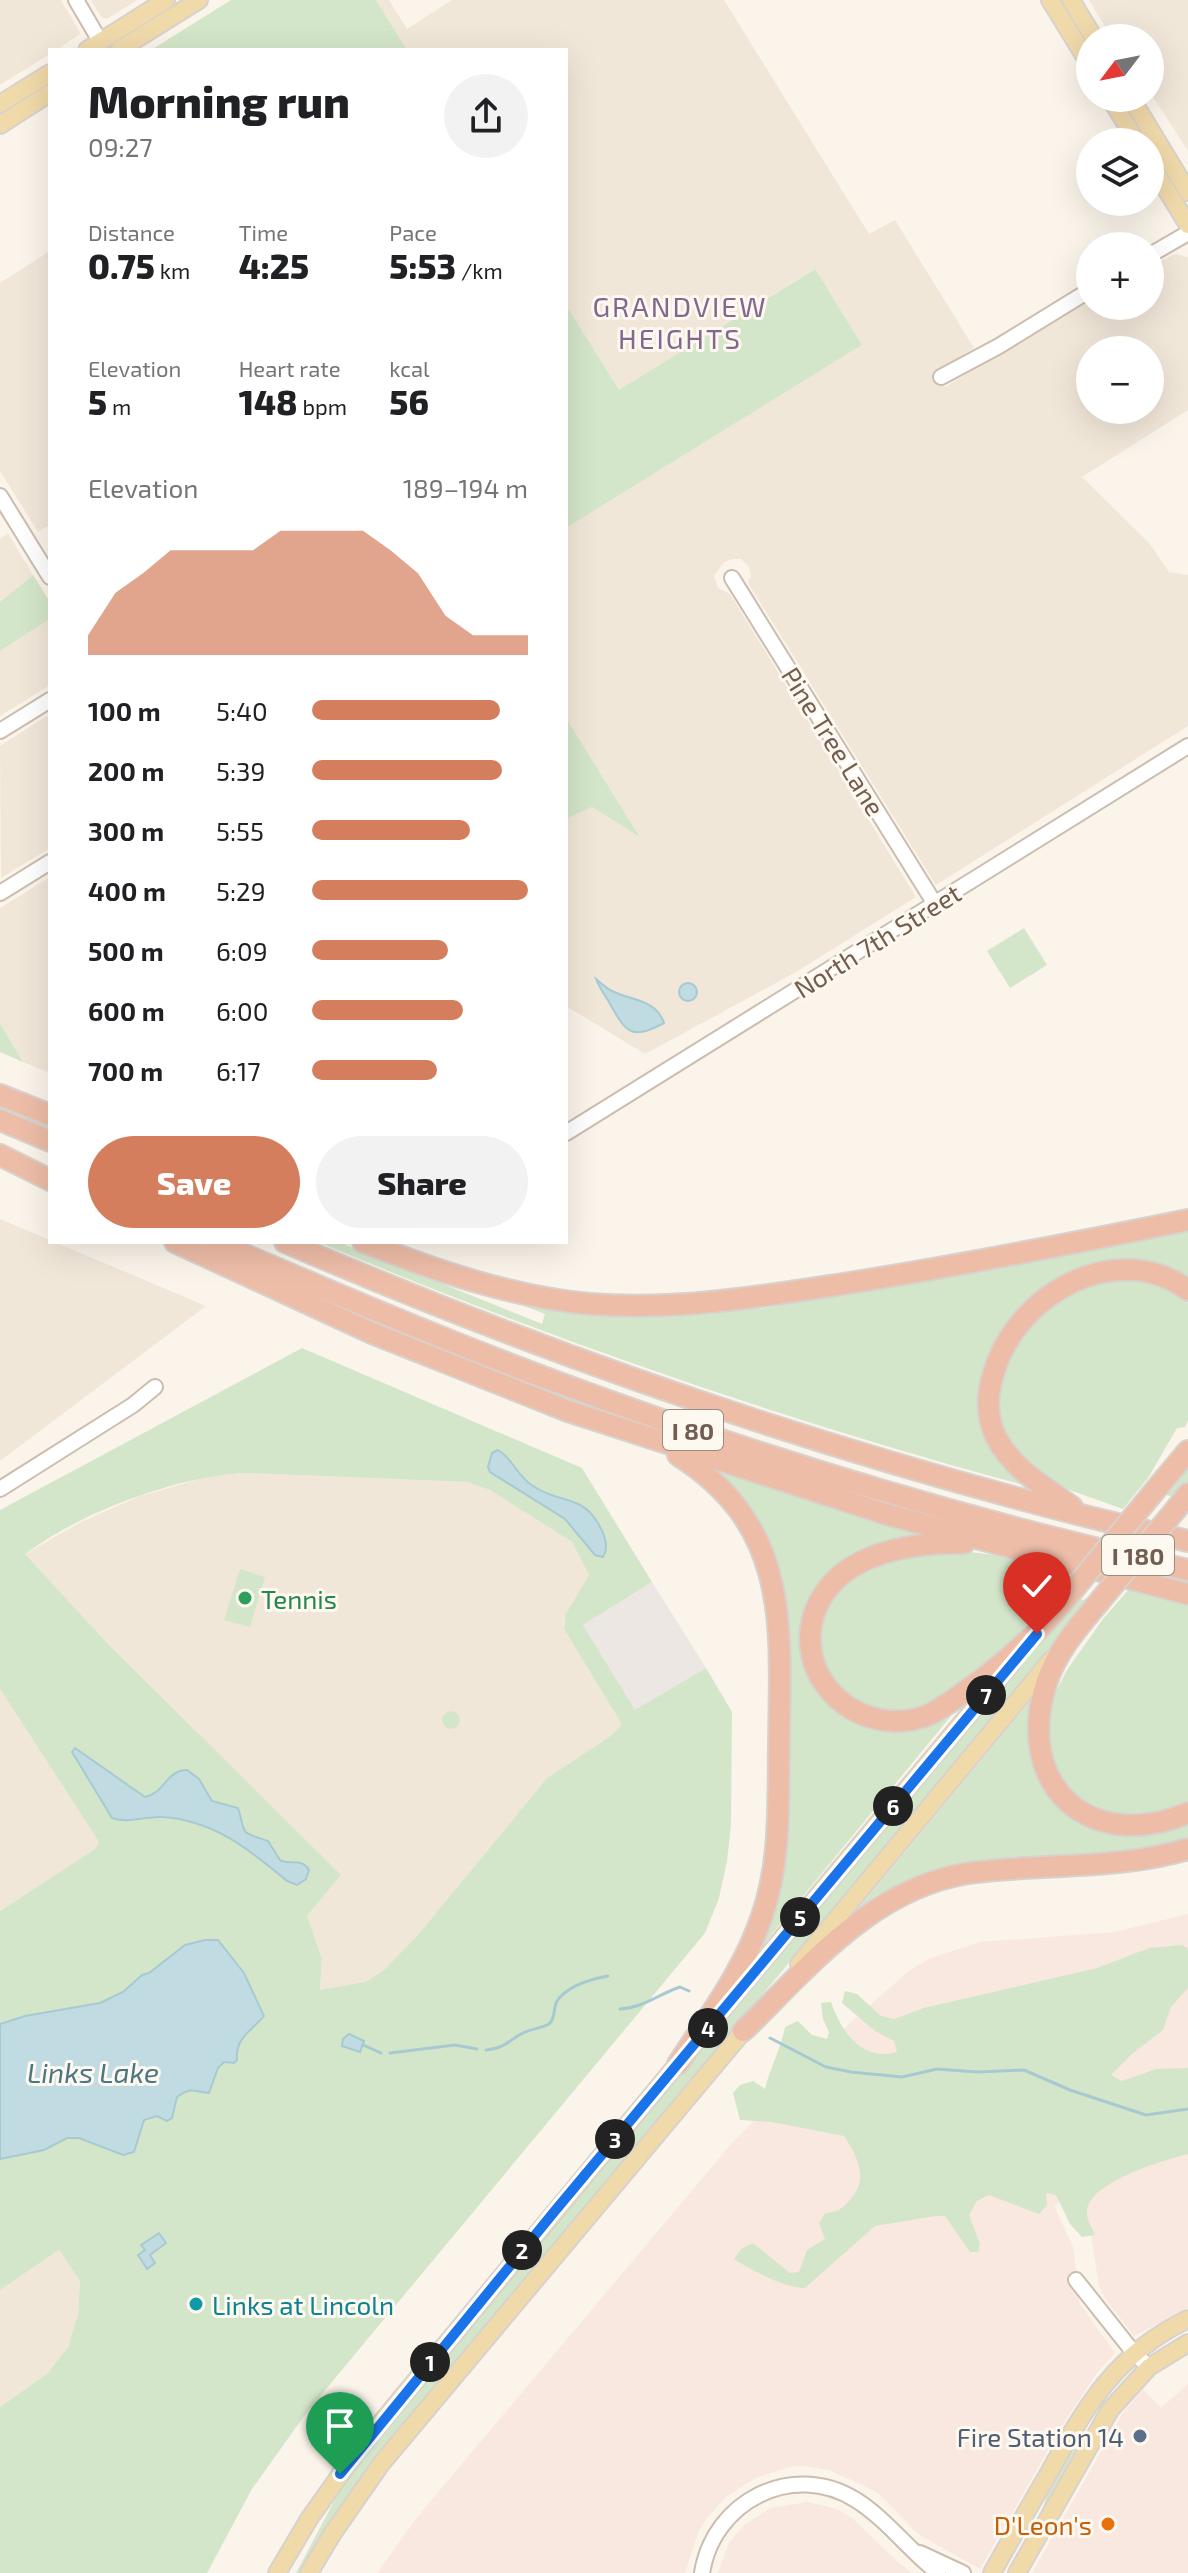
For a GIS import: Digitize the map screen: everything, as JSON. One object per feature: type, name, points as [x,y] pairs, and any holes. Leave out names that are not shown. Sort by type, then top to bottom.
[{"type":"highway","points":[[0,1095],[48,1114]]},
{"type":"highway","points":[[0,1120],[48,1140]]},
{"type":"highway","points":[[0,1152],[48,1170]]},
{"type":"highway","points":[[0,1152],[48,1179]]},
{"type":"highway","points":[[368,1244],[439,1270],[514,1292],[589,1304],[657,1306],[741,1298],[966,1264],[1188,1220]]},
{"type":"highway","points":[[179,1244],[372,1333],[553,1406],[875,1511],[1184,1594]]},
{"type":"highway","name":"I 80","points":[[220,1244],[460,1345],[681,1426],[994,1522],[1188,1570]]},
{"type":"highway","name":"I 80","points":[[290,1244],[461,1315],[672,1393],[970,1486],[1188,1541]]},
{"type":"highway","points":[[1078,1512],[1015,1465],[996,1437],[988,1398],[1003,1347],[1028,1313],[1044,1298],[1093,1274],[1149,1270],[1174,1280],[1188,1290]]},
{"type":"highway","points":[[657,1442],[704,1474],[746,1522],[766,1561],[774,1586],[780,1633],[778,1831],[770,1889],[758,1929],[739,1969],[678,2064]]},
{"type":"highway","name":"I 180","points":[[1037,1634],[1188,1451]]},
{"type":"highway","name":"I 180","points":[[1071,1636],[1182,1501]]},
{"type":"highway","points":[[1000,1546],[923,1544],[882,1554],[848,1570],[829,1587],[813,1620],[811,1647],[815,1667],[827,1689],[847,1708],[880,1721],[907,1720],[935,1712],[957,1698],[1037,1634]]},
{"type":"highway","points":[[1071,1636],[1052,1668],[1042,1702],[1040,1746],[1045,1771],[1058,1794],[1079,1811],[1106,1822],[1146,1824],[1188,1813]]},
{"type":"highway","points":[[743,2031],[859,1921],[893,1899],[926,1884],[972,1873],[1145,1859],[1188,1849]]},
{"type":"main road","points":[[93,46],[166,0]]},
{"type":"main road","points":[[122,48],[199,0]]},
{"type":"main road","points":[[1050,0],[1076,42]]},
{"type":"main road","points":[[1071,0],[1086,24]]},
{"type":"main road","points":[[0,104],[48,74]]},
{"type":"main road","points":[[0,125],[48,94]]},
{"type":"main road","points":[[1139,112],[1188,192]]},
{"type":"main road","points":[[1164,186],[1188,225]]},
{"type":"main road","name":"I 180","points":[[678,2064],[1037,1634]]},
{"type":"main road","name":"I 180","points":[[743,2031],[1071,1636]]},
{"type":"main road","points":[[309,2573],[341,2520],[381,2464],[743,2031]]},
{"type":"main road","points":[[277,2573],[309,2519],[355,2454],[678,2064]]},
{"type":"main road","points":[[992,2573],[1089,2403],[1134,2353],[1165,2330],[1188,2319]]},
{"type":"main road","points":[[1017,2573],[1104,2419],[1122,2394],[1149,2367],[1188,2343]]},
{"type":"street","points":[[76,0],[93,46]]},
{"type":"street","points":[[1164,247],[1188,233]]},
{"type":"street","points":[[941,377],[1076,299]]},
{"type":"street","points":[[0,496],[6,518],[48,574]]},
{"type":"street","name":"Pine Tree Lane","points":[[732,578],[935,904]]},
{"type":"street","points":[[0,731],[48,701]]},
{"type":"street","name":"North 7th Street","points":[[568,1132],[1188,746]]},
{"type":"street","points":[[0,893],[48,863]]},
{"type":"street","points":[[0,1489],[133,1405],[155,1387]]},
{"type":"street","points":[[1076,2280],[1134,2353],[1149,2367]]},
{"type":"street","points":[[702,2573],[711,2541],[728,2516],[756,2495],[787,2485],[815,2485],[844,2493],[869,2509],[938,2573]]},
{"type":"street","points":[[916,2552],[963,2573]]},
{"type":"shaded area","points":[[0,0],[61,0],[79,35],[59,48],[48,48],[48,55],[0,85]]},
{"type":"shaded area","points":[[91,0],[137,0],[107,19],[101,17]]},
{"type":"shaded area","points":[[376,0],[389,0],[407,29],[452,0],[724,0],[869,234],[895,220],[974,348],[936,372],[945,387],[1076,307],[1076,320],[1164,320],[1164,259],[1175,254],[1188,257],[1188,410],[1082,477],[1149,543],[1169,572],[1188,575],[1188,726],[936,885],[748,583],[751,576],[749,567],[741,559],[724,562],[714,576],[718,588],[730,594],[916,897],[796,972],[645,1054],[568,1007],[568,818],[592,807],[639,835],[568,721],[568,527],[862,345],[814,269],[619,391],[568,308],[568,48],[406,48]]},
{"type":"shaded area","points":[[1089,0],[1188,0],[1188,151],[1163,112],[1164,24],[1104,24]]},
{"type":"shaded area","points":[[48,252],[48,526],[38,532],[0,471],[0,283]]},
{"type":"shaded area","points":[[8,533],[33,575],[0,602],[0,539]]},
{"type":"shaded area","points":[[48,620],[48,686],[0,716],[0,651]]},
{"type":"shaded area","points":[[48,715],[48,849],[1,878],[0,746]]},
{"type":"shaded area","points":[[48,878],[48,1072],[23,1062],[0,1023],[0,908]]},
{"type":"shaded area","points":[[0,1219],[48,1239],[48,1244],[59,1244],[206,1306],[0,1461]]},
{"type":"shaded area","points":[[245,1473],[467,1482],[490,1490],[572,1542],[589,1575],[565,1615],[563,1625],[621,1726],[547,1778],[417,1936],[384,1970],[365,1982],[343,1988],[320,1991],[322,1958],[307,1916],[340,1876],[109,1645],[25,1554],[81,1522],[140,1496],[211,1476]]},
{"type":"shaded area","points":[[652,1582],[706,1668],[635,1711],[583,1625]]},
{"type":"shaded area","points":[[0,1689],[99,1842],[95,1849],[0,1911]]},
{"type":"shaded area","points":[[1188,1914],[1188,2308],[1134,2336],[1099,2286],[1090,2229],[1072,2195],[1054,2206],[1073,2247],[1076,2269],[1074,2286],[1080,2304],[1115,2353],[1096,2374],[1063,2424],[980,2569],[918,2534],[878,2493],[829,2470],[793,2466],[756,2478],[727,2496],[698,2533],[685,2573],[377,2573],[419,2515],[732,2143],[850,2023],[910,1970],[931,1958],[981,1942],[1115,1932]]},
{"type":"shaded area","points":[[59,2250],[80,2281],[78,2315],[72,2338],[62,2358],[48,2373],[0,2407],[0,2290]]},
{"type":"shaded area","points":[[1188,2384],[1188,2573],[1032,2573],[1123,2413],[1143,2389],[1161,2408]]},
{"type":"shaded area","points":[[808,2502],[837,2509],[852,2518],[912,2573],[718,2573],[729,2543],[744,2525],[770,2508]]},
{"type":"green space","points":[[231,0],[376,0],[406,48],[154,48]]},
{"type":"green space","points":[[815,269],[862,345],[568,527],[568,308],[619,390]]},
{"type":"green space","points":[[33,575],[48,599],[48,620],[0,651],[0,602]]},
{"type":"green space","points":[[568,721],[640,837],[592,807],[568,818]]},
{"type":"green space","points":[[1024,928],[1047,965],[1010,988],[987,951]]},
{"type":"green space","points":[[0,1023],[23,1062],[0,1052]]},
{"type":"green space","points":[[1188,1226],[1188,1286],[1178,1277],[1068,1277],[982,1387],[1027,1486],[847,1434],[669,1376],[492,1312],[323,1244],[344,1244],[542,1324],[545,1314],[514,1302],[516,1297],[756,1303],[759,1309]]},
{"type":"green space","points":[[1128,1278],[1160,1286],[1188,1303],[1188,1421],[1185,1427],[1177,1428],[1148,1478],[1123,1509],[1050,1483],[1016,1457],[996,1422],[999,1372],[1010,1348],[1051,1302],[1099,1281]]},
{"type":"green space","name":"Links at Lincoln","points":[[302,1348],[582,1468],[652,1582],[583,1625],[635,1710],[706,1668],[732,1712],[731,1825],[727,1861],[719,1898],[705,1933],[307,2412],[252,2489],[207,2573],[0,2573],[0,2407],[48,2373],[68,2347],[78,2315],[80,2281],[59,2250],[0,2290],[0,1911],[95,1849],[99,1842],[0,1689],[0,1510]],"holes":[[[245,1473],[467,1482],[490,1490],[572,1542],[589,1575],[565,1615],[564,1629],[621,1726],[547,1778],[417,1936],[384,1970],[365,1982],[320,1990],[322,1958],[307,1916],[341,1875],[109,1645],[25,1554],[73,1524],[130,1499],[189,1481],[218,1476]]]},
{"type":"green space","points":[[1188,1461],[1188,1483],[1175,1498],[1167,1495],[1161,1498]]},
{"type":"green space","points":[[703,1467],[934,1536],[880,1548],[806,1624],[847,1714],[951,1716],[748,1963],[774,1887],[774,1581]]},
{"type":"green space","points":[[943,1549],[995,1555],[1069,1574],[992,1664],[922,1711],[884,1716],[843,1699],[821,1668],[817,1631],[823,1610],[846,1579],[880,1560]]},
{"type":"green space","name":"Tennis","points":[[240,1569],[265,1577],[250,1627],[224,1620]]},
{"type":"green space","points":[[1130,1588],[1188,1606],[1188,1807],[1153,1818],[1099,1814],[1061,1789],[1046,1746],[1048,1718],[1055,1693],[1067,1670],[1103,1619]]},
{"type":"green space","points":[[1078,1596],[1079,1600],[1092,1599],[376,2459],[346,2499],[301,2573],[296,2573],[339,2492],[375,2437]]},
{"type":"green space","points":[[1046,1682],[1034,1737],[1034,1752],[1041,1781],[1052,1796],[1067,1813],[1188,1820],[1188,1847],[973,1870],[848,1921]]},
{"type":"green space","points":[[451,1711],[460,1720],[451,1729],[442,1720]]},
{"type":"green space","points":[[1183,1945],[1188,1949],[1188,1988],[1171,2007],[1163,2030],[1111,2075],[1122,2081],[1156,2069],[1188,2068],[1188,2154],[1129,2174],[1100,2191],[1091,2200],[1087,2211],[1095,2235],[1082,2237],[1070,2224],[1056,2195],[1046,2193],[1047,2205],[1039,2214],[989,2195],[977,2201],[969,2215],[980,2244],[978,2252],[970,2252],[945,2216],[936,2216],[875,2226],[805,2288],[778,2282],[734,2259],[741,2249],[753,2243],[790,2273],[799,2272],[807,2250],[825,2239],[819,2223],[825,2213],[843,2207],[859,2186],[860,2169],[844,2136],[772,2122],[740,2120],[733,2093],[740,2085],[753,2081],[765,2089],[785,2027],[798,2021],[812,2035],[827,2039],[829,2032],[821,2003],[831,2002],[840,2023],[854,2042],[873,2052],[897,2052],[894,2041],[875,2031],[842,2003],[845,1991],[857,1994],[881,2016],[894,2019],[924,2008],[1097,1968],[1149,1948]]},
{"type":"green space","points":[[1124,2370],[1127,2373],[1087,2425],[1070,2466],[1040,2517],[1050,2485],[1089,2414]]},
{"type":"water","points":[[596,979],[612,991],[649,1005],[664,1023],[643,1032],[625,1027]]},
{"type":"water","points":[[688,983],[697,992],[688,1001],[679,992]]},
{"type":"water","points":[[498,1450],[533,1486],[589,1511],[604,1536],[606,1548],[603,1557],[595,1555],[565,1519],[490,1472],[488,1467],[492,1453]]},
{"type":"water","points":[[75,1748],[145,1797],[152,1795],[174,1774],[187,1770],[199,1779],[212,1801],[238,1808],[245,1831],[268,1841],[280,1860],[306,1866],[309,1870],[306,1879],[297,1885],[287,1881],[244,1847],[198,1824],[162,1817],[112,1818],[72,1752]]},
{"type":"water","name":"Links Lake","points":[[218,1940],[244,1973],[264,2016],[245,2035],[237,2052],[237,2060],[234,2063],[224,2062],[218,2068],[209,2093],[193,2090],[177,2097],[172,2118],[167,2121],[157,2116],[144,2120],[134,2152],[123,2155],[79,2138],[67,2138],[44,2150],[0,2159],[0,2024],[25,2016],[100,2003],[123,1992],[185,1945]]},
{"type":"water","points":[[349,2034],[364,2041],[360,2052],[342,2046],[343,2039]]},
{"type":"water","points":[[159,2233],[166,2243],[150,2255],[155,2263],[147,2269],[138,2255],[145,2250],[141,2245]]},
{"type":"waterway","points":[[486,2050],[549,2024],[557,2001],[567,1991],[587,1981],[608,1976]]},
{"type":"waterway","points":[[620,2009],[644,2003],[680,1987],[689,1991]]},
{"type":"waterway","points":[[770,2038],[826,2067],[851,2072],[902,2077],[937,2069],[977,2072],[1024,2070],[1070,2090],[1146,2115],[1188,2109]]},
{"type":"waterway","points":[[363,2045],[381,2053]]},
{"type":"waterway","points":[[390,2053],[455,2045],[477,2049]]},
{"type":"place","name":"Tennis","points":[[245,1598]]},
{"type":"place","name":"Links at Lincoln","points":[[196,2304]]},
{"type":"place","name":"Fire Station 14","points":[[1140,2436]]},
{"type":"place","name":"D'Leon's","points":[[1108,2524]]},
{"type":"district","name":"GRANDVIEW HEIGHTS","points":[[680,322]]},
{"type":"route","points":[[340,2474],[554,2212],[1037,1634]]}]
